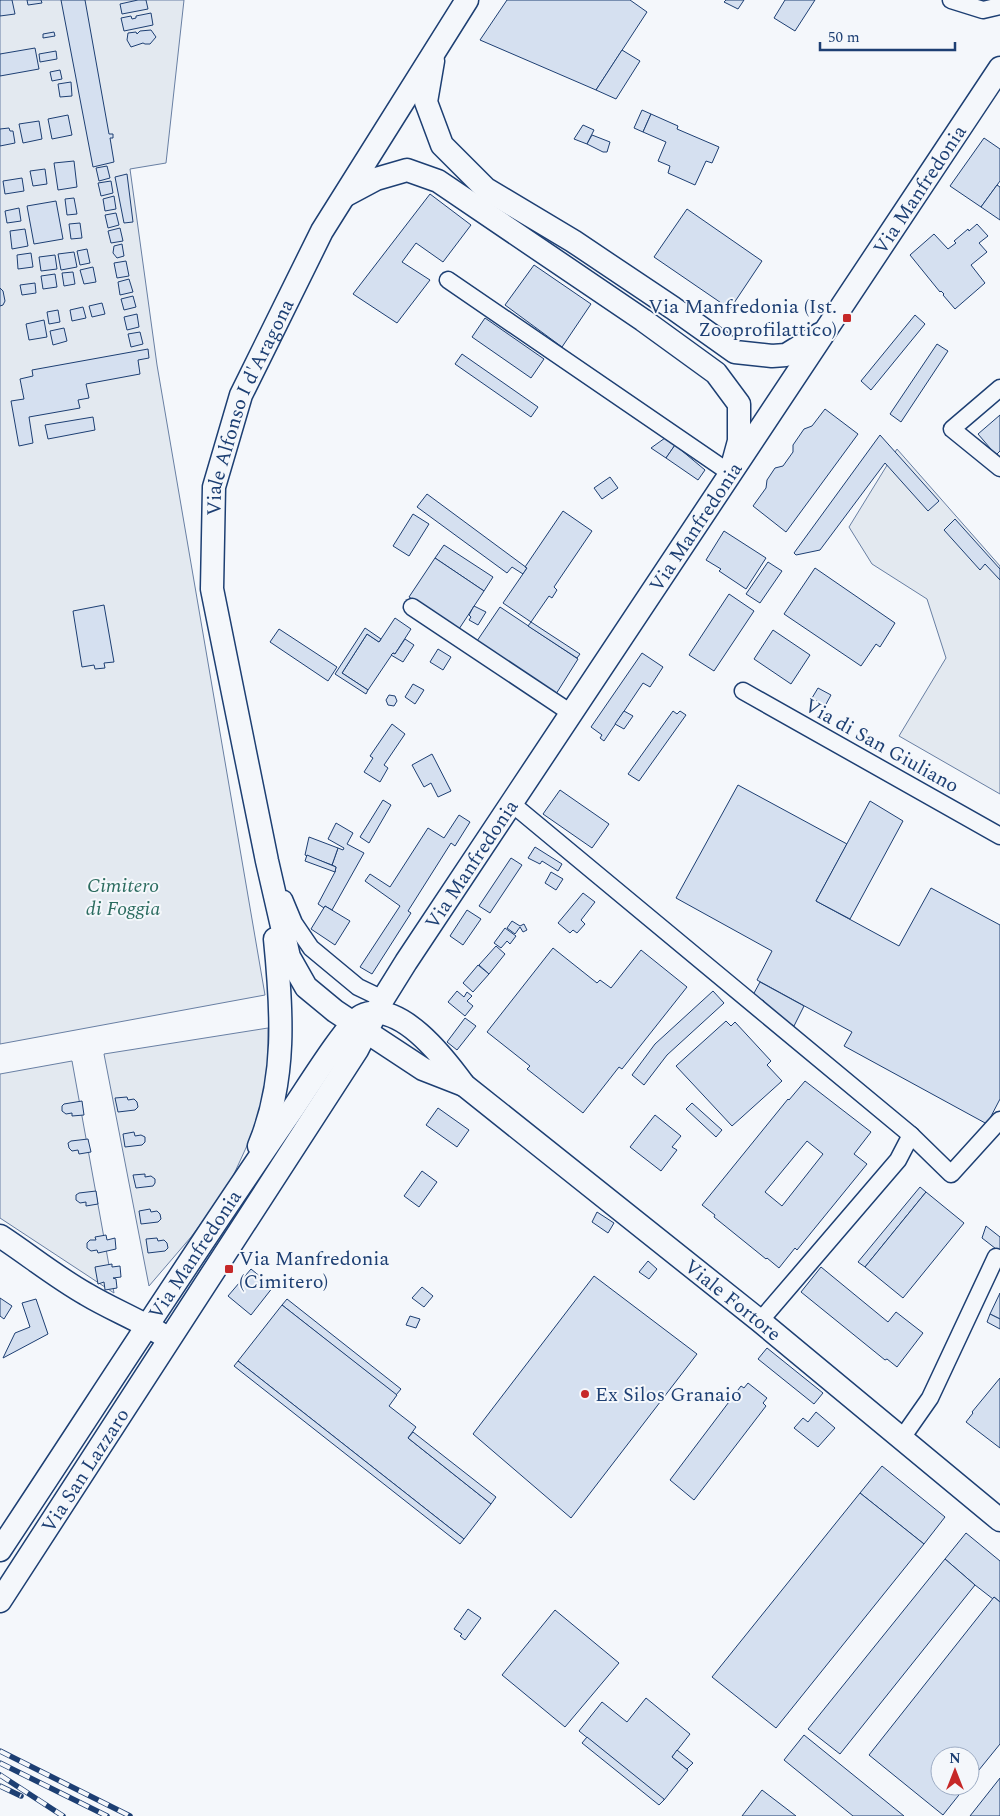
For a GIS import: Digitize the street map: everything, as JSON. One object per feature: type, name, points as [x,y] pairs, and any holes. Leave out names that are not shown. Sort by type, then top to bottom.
[{"type":"main road","name":"Viale Alfonso I d'Aragona","points":[[370,1017],[335,1011],[306,987],[289,957],[267,860],[212,589],[214,487],[241,395],[322,231],[467,0]]},
{"type":"main road","points":[[434,53],[426,102],[442,145],[486,189],[573,241],[735,352],[772,356],[786,355],[827,330]]},
{"type":"main road","name":"Via Manfredonia","points":[[370,1017],[358,1050],[170,1340],[148,1326],[246,1177],[370,1017],[1000,68]]},
{"type":"main road","points":[[344,196],[376,179],[407,170],[438,181],[643,320],[716,374],[739,404],[739,441],[730,473]]},
{"type":"main road","name":"Viale Alfonso I d'Aragona","points":[[246,1177],[262,1137],[278,1078],[282,1021],[267,860]]},
{"type":"main road","points":[[406,962],[399,1000],[406,1022]]},
{"type":"main road","name":"Viale Fortore","points":[[370,1017],[406,1022],[444,1058],[464,1085],[760,1321],[1000,1520]]},
{"type":"main road","name":"Viale Fortore","points":[[370,1017],[423,1069],[464,1085]]},
{"type":"main road","points":[[0,1236],[83,1292],[148,1326]]},
{"type":"main road","name":"Via San Lazzaro","points":[[0,1550],[148,1326]]},
{"type":"main road","name":"Via San Lazzaro","points":[[0,1600],[170,1340]]},
{"type":"street","points":[[951,0],[983,10],[1000,6]]},
{"type":"street","points":[[448,280],[730,473]]},
{"type":"street","points":[[1000,388],[952,429],[1000,468]]},
{"type":"street","points":[[412,607],[571,713]]},
{"type":"street","name":"Via di San Giuliano","points":[[743,691],[1000,836]]},
{"type":"street","points":[[512,803],[911,1135],[951,1174],[1000,1120]]},
{"type":"street","name":"Viale Alfonso I d'Aragona","points":[[267,860],[294,923],[311,948],[358,987],[370,1017]]},
{"type":"street","points":[[760,1321],[898,1160],[911,1135]]},
{"type":"street","points":[[902,1438],[930,1398],[996,1257]]},
{"type":"green space","name":"Cimitero di Foggia","points":[[0,0],[184,0],[166,163],[130,169],[157,365],[265,995],[0,1044]]},
{"type":"green space","points":[[897,449],[1000,566],[1000,794],[899,736],[946,658],[927,599],[872,564],[849,527]]},
{"type":"green space","points":[[268,1028],[268,1100],[228,1187],[191,1237],[149,1286],[104,1054]]},
{"type":"green space","points":[[72,1061],[114,1293],[0,1218],[0,1074]]},
{"type":"building","points":[[0,0],[12,0],[15,14],[0,16]]},
{"type":"building","points":[[27,0],[41,0],[42,3],[28,5]]},
{"type":"building","points":[[61,0],[85,0],[109,134],[113,134],[113,138],[110,138],[114,162],[93,167]]},
{"type":"building","points":[[146,0],[148,9],[122,14],[120,4]]},
{"type":"building","points":[[507,0],[630,0],[647,12],[596,90],[480,40]]},
{"type":"building","points":[[726,0],[744,0],[738,9],[724,2]]},
{"type":"building","points":[[785,0],[815,0],[795,31],[774,18]]},
{"type":"building","points":[[151,13],[153,25],[124,31],[121,18],[131,16],[132,19],[136,18],[136,16]]},
{"type":"building","points":[[151,30],[156,37],[150,44],[143,43],[131,47],[127,40],[128,33],[136,32],[137,34],[140,31]]},
{"type":"building","points":[[54,32],[55,36],[43,38],[43,34]]},
{"type":"building","points":[[35,48],[39,69],[0,76],[0,54]]},
{"type":"building","points":[[622,50],[640,61],[616,99],[596,90]]},
{"type":"building","points":[[56,51],[57,59],[40,62],[39,54]]},
{"type":"building","points":[[60,70],[62,79],[52,81],[50,72]]},
{"type":"building","points":[[71,82],[72,96],[60,97],[58,84]]},
{"type":"building","points":[[642,110],[651,114],[643,132],[634,128]]},
{"type":"building","points":[[651,114],[678,126],[677,129],[719,147],[712,163],[706,161],[695,185],[668,173],[670,166],[658,161],[666,142],[643,132]]},
{"type":"building","points":[[68,115],[72,135],[52,139],[48,119]]},
{"type":"building","points":[[39,121],[42,139],[23,143],[19,124]]},
{"type":"building","points":[[583,125],[594,130],[587,144],[574,139]]},
{"type":"building","points":[[9,128],[10,131],[13,131],[15,143],[0,146],[0,129]]},
{"type":"building","points":[[592,135],[610,142],[607,152],[587,144]]},
{"type":"building","points":[[984,138],[1000,149],[1000,181],[981,207],[950,186]]},
{"type":"building","points":[[74,161],[77,187],[58,190],[54,163]]},
{"type":"building","points":[[107,166],[110,178],[99,181],[96,168]]},
{"type":"building","points":[[45,169],[47,184],[33,186],[30,171]]},
{"type":"building","points":[[127,174],[133,222],[124,223],[115,177]]},
{"type":"building","points":[[22,178],[24,191],[5,194],[3,181]]},
{"type":"building","points":[[111,181],[113,193],[101,196],[98,183]]},
{"type":"building","points":[[997,185],[1000,187],[1000,220],[981,207]]},
{"type":"building","points":[[430,194],[471,225],[443,262],[416,243],[402,262],[430,280],[397,323],[353,294]]},
{"type":"building","points":[[114,196],[116,209],[105,211],[103,199]]},
{"type":"building","points":[[74,198],[77,214],[67,215],[65,199]]},
{"type":"building","points":[[56,201],[63,239],[34,244],[27,206]]},
{"type":"building","points":[[19,208],[21,221],[7,223],[5,211]]},
{"type":"building","points":[[687,209],[762,261],[730,309],[654,257]]},
{"type":"building","points":[[116,213],[119,225],[108,228],[105,215]]},
{"type":"building","points":[[80,223],[82,238],[71,239],[69,224]]},
{"type":"building","points":[[977,224],[988,236],[979,243],[987,252],[971,265],[985,283],[955,309],[910,255],[934,234],[948,249],[956,243],[954,241]]},
{"type":"building","points":[[120,228],[123,241],[111,243],[108,231]]},
{"type":"building","points":[[25,229],[28,246],[12,249],[10,231]]},
{"type":"building","points":[[122,244],[124,256],[117,258],[113,253],[114,246]]},
{"type":"building","points":[[87,249],[90,263],[80,265],[77,251]]},
{"type":"building","points":[[74,252],[77,267],[61,270],[58,254]]},
{"type":"building","points":[[31,253],[33,267],[18,269],[17,255]]},
{"type":"building","points":[[55,255],[57,269],[41,271],[39,257]]},
{"type":"building","points":[[126,261],[129,276],[117,278],[114,263]]},
{"type":"building","points":[[534,265],[591,304],[562,347],[505,305]]},
{"type":"building","points":[[93,267],[96,282],[84,284],[80,270]]},
{"type":"building","points":[[73,272],[75,284],[64,286],[62,273]]},
{"type":"building","points":[[55,274],[57,287],[43,289],[41,276]]},
{"type":"building","points":[[129,279],[133,292],[120,295],[118,282]]},
{"type":"building","points":[[35,283],[36,293],[22,295],[20,285]]},
{"type":"building","points":[[0,288],[3,291],[5,301],[0,306]]},
{"type":"building","points":[[133,296],[136,307],[124,310],[121,299]]},
{"type":"building","points":[[102,303],[105,314],[92,317],[89,306]]},
{"type":"building","points":[[83,307],[86,318],[72,321],[70,310]]},
{"type":"building","points":[[58,310],[60,322],[49,324],[47,312]]},
{"type":"building","points":[[137,314],[139,327],[127,330],[124,317]]},
{"type":"building","points":[[915,315],[925,324],[871,390],[861,381]]},
{"type":"building","points":[[485,318],[544,359],[531,378],[472,337]]},
{"type":"building","points":[[44,320],[47,337],[29,340],[26,324]]},
{"type":"building","points":[[64,328],[67,341],[53,345],[50,331]]},
{"type":"building","points":[[140,332],[143,344],[131,347],[128,334]]},
{"type":"building","points":[[937,344],[948,351],[901,422],[890,414]]},
{"type":"building","points":[[148,349],[149,358],[138,360],[140,374],[86,384],[89,398],[78,400],[80,408],[29,417],[33,443],[19,446],[11,401],[24,399],[20,379],[33,376],[32,370]]},
{"type":"building","points":[[462,354],[538,407],[531,417],[455,364]]},
{"type":"building","points":[[825,409],[858,434],[786,532],[753,506],[766,488],[767,480],[775,468],[783,466],[793,452],[793,445],[804,429],[812,426]]},
{"type":"building","points":[[1000,415],[1000,451],[996,455],[978,434]]},
{"type":"building","points":[[93,417],[95,430],[48,439],[45,425]]},
{"type":"building","points":[[880,435],[939,501],[928,511],[885,463],[820,550],[796,555],[794,553]]},
{"type":"building","points":[[665,438],[675,445],[666,458],[651,448]]},
{"type":"building","points":[[675,445],[705,470],[698,480],[666,458]]},
{"type":"building","points":[[610,477],[618,488],[602,499],[594,488]]},
{"type":"building","points":[[427,494],[527,568],[523,574],[512,567],[507,573],[417,507]]},
{"type":"building","points":[[563,511],[592,531],[554,587],[557,590],[552,598],[549,596],[531,622],[503,603]]},
{"type":"building","points":[[413,514],[429,524],[409,556],[393,546]]},
{"type":"building","points":[[955,519],[1000,569],[1000,580],[985,564],[980,570],[944,530]]},
{"type":"building","points":[[724,531],[766,558],[746,589],[719,571],[721,569],[706,560]]},
{"type":"building","points":[[444,545],[493,577],[484,591],[435,558]]},
{"type":"building","points":[[435,558],[484,591],[459,629],[409,597]]},
{"type":"building","points":[[768,562],[782,571],[760,603],[746,594]]},
{"type":"building","points":[[815,568],[895,623],[880,647],[876,644],[861,666],[784,614]]},
{"type":"building","points":[[729,594],[754,611],[714,671],[689,655]]},
{"type":"building","points":[[104,605],[114,662],[104,663],[105,668],[95,669],[94,665],[82,667],[73,611]]},
{"type":"building","points":[[474,606],[486,612],[478,625],[469,620],[471,617],[469,615]]},
{"type":"building","points":[[500,607],[578,659],[556,694],[477,641]]},
{"type":"building","points":[[395,618],[411,629],[368,690],[342,673],[367,634],[379,642]]},
{"type":"building","points":[[531,622],[580,654],[577,658],[528,626]]},
{"type":"building","points":[[365,628],[381,639],[379,642],[367,634],[342,673],[368,690],[366,694],[335,674]]},
{"type":"building","points":[[279,629],[337,667],[328,681],[270,642]]},
{"type":"building","points":[[773,630],[810,655],[791,684],[754,659]]},
{"type":"building","points":[[405,639],[414,645],[403,662],[391,655],[395,654]]},
{"type":"building","points":[[438,649],[451,657],[443,670],[430,662]]},
{"type":"building","points":[[642,653],[663,667],[650,687],[643,683],[604,741],[600,738],[602,735],[591,727]]},
{"type":"building","points":[[413,684],[424,690],[415,704],[405,697]]},
{"type":"building","points":[[818,688],[831,695],[825,706],[812,698]]},
{"type":"building","points":[[389,695],[395,696],[397,701],[394,706],[388,705],[386,700]]},
{"type":"building","points":[[624,711],[633,716],[624,729],[615,724]]},
{"type":"building","points":[[673,711],[677,714],[680,711],[686,715],[639,781],[628,774]]},
{"type":"building","points":[[392,724],[405,734],[384,765],[388,768],[380,782],[364,772],[373,758],[370,756]]},
{"type":"building","points":[[432,754],[451,791],[438,797],[431,783],[424,787],[412,765]]},
{"type":"building","points":[[738,785],[847,844],[816,901],[899,946],[931,888],[1000,925],[1000,1099],[987,1124],[844,1046],[852,1032],[757,980],[772,951],[676,898]]},
{"type":"building","points":[[560,790],[609,824],[592,848],[543,814]]},
{"type":"building","points":[[383,800],[391,805],[369,843],[360,837]]},
{"type":"building","points":[[870,801],[903,821],[850,919],[816,901]]},
{"type":"building","points":[[459,815],[470,822],[455,846],[451,843],[408,911],[411,913],[372,974],[360,967],[400,906],[365,881],[370,874],[390,887],[428,828],[444,838]]},
{"type":"building","points":[[336,823],[353,833],[347,844],[364,853],[332,910],[318,904],[335,872],[336,867],[332,865],[338,848],[343,850],[344,848],[328,839]]},
{"type":"building","points":[[309,837],[338,848],[332,865],[305,855]]},
{"type":"building","points":[[535,847],[562,864],[558,871],[542,861],[540,864],[528,858]]},
{"type":"building","points":[[307,855],[336,867],[335,872],[305,861]]},
{"type":"building","points":[[511,858],[522,865],[490,913],[479,906]]},
{"type":"building","points":[[551,872],[563,879],[556,890],[545,883]]},
{"type":"building","points":[[583,893],[595,902],[581,920],[585,924],[577,933],[573,930],[570,933],[558,923]]},
{"type":"building","points":[[325,906],[350,921],[335,945],[311,929]]},
{"type":"building","points":[[467,910],[481,919],[463,945],[450,936]]},
{"type":"building","points":[[512,921],[520,926],[524,924],[527,930],[523,932],[520,927],[515,934],[507,928]]},
{"type":"building","points":[[505,928],[516,936],[510,944],[507,941],[501,948],[494,943]]},
{"type":"building","points":[[496,946],[505,954],[489,974],[479,965]]},
{"type":"building","points":[[553,948],[597,983],[600,980],[611,988],[641,950],[687,987],[622,1069],[619,1067],[583,1113],[527,1069],[530,1066],[487,1032]]},
{"type":"building","points":[[478,965],[489,974],[473,992],[463,983]]},
{"type":"building","points":[[760,982],[804,1006],[794,1026],[773,1015],[762,1005],[764,1001],[753,995]]},
{"type":"building","points":[[457,991],[464,997],[467,992],[472,996],[467,1001],[473,1006],[465,1016],[448,1002]]},
{"type":"building","points":[[713,991],[724,1003],[667,1055],[644,1085],[632,1075],[655,1044]]},
{"type":"building","points":[[465,1018],[476,1026],[457,1050],[447,1042]]},
{"type":"building","points":[[726,1021],[731,1026],[735,1022],[771,1061],[767,1065],[782,1081],[732,1126],[676,1066]]},
{"type":"building","points":[[805,1081],[871,1132],[854,1154],[867,1164],[797,1250],[795,1248],[779,1268],[714,1217],[715,1215],[702,1205]],"holes":[[[807,1141],[823,1154],[782,1206],[765,1192]]]},
{"type":"building","points":[[127,1097],[128,1100],[134,1099],[138,1107],[135,1110],[118,1112],[115,1098]]},
{"type":"building","points":[[82,1101],[84,1115],[72,1116],[72,1113],[66,1114],[62,1111],[64,1104]]},
{"type":"building","points":[[692,1103],[722,1130],[716,1137],[686,1109]]},
{"type":"building","points":[[438,1108],[469,1130],[457,1147],[426,1125]]},
{"type":"building","points":[[655,1115],[681,1136],[672,1147],[677,1150],[661,1171],[630,1147]]},
{"type":"building","points":[[134,1132],[135,1136],[141,1135],[145,1137],[145,1142],[142,1145],[125,1147],[123,1134]]},
{"type":"building","points":[[88,1139],[91,1152],[79,1154],[78,1150],[72,1151],[69,1148],[68,1143],[71,1141]]},
{"type":"building","points":[[422,1171],[437,1182],[419,1207],[404,1196]]},
{"type":"building","points":[[145,1174],[145,1177],[151,1176],[155,1179],[155,1183],[153,1186],[136,1188],[133,1175]]},
{"type":"building","points":[[920,1187],[926,1192],[865,1267],[858,1262]]},
{"type":"building","points":[[96,1191],[98,1204],[86,1206],[86,1202],[80,1203],[76,1200],[76,1195],[79,1193]]},
{"type":"building","points":[[926,1192],[964,1223],[903,1298],[865,1267]]},
{"type":"building","points":[[150,1209],[151,1212],[157,1211],[161,1219],[158,1222],[141,1224],[139,1211]]},
{"type":"building","points":[[597,1212],[614,1223],[608,1233],[592,1222]]},
{"type":"building","points":[[986,1226],[1000,1237],[1000,1252],[982,1238]]},
{"type":"building","points":[[106,1235],[107,1240],[115,1238],[116,1249],[98,1253],[97,1250],[91,1251],[87,1248],[87,1243],[90,1240],[96,1240],[95,1237]]},
{"type":"building","points":[[157,1238],[158,1241],[164,1240],[168,1248],[165,1251],[148,1253],[146,1239]]},
{"type":"building","points":[[648,1261],[657,1269],[649,1279],[639,1272]]},
{"type":"building","points":[[112,1264],[112,1267],[120,1266],[121,1277],[113,1278],[116,1279],[117,1288],[105,1290],[104,1282],[98,1284],[95,1267]]},
{"type":"building","points":[[821,1267],[888,1322],[896,1312],[923,1333],[897,1367],[887,1359],[885,1360],[801,1292]]},
{"type":"building","points":[[251,1269],[273,1287],[251,1315],[228,1296]]},
{"type":"building","name":"Ex Silos Granaio","points":[[594,1276],[697,1354],[571,1518],[473,1434]]},
{"type":"building","points":[[422,1287],[433,1296],[424,1307],[412,1298]]},
{"type":"building","points":[[1000,1293],[1000,1319],[990,1314]]},
{"type":"building","points":[[0,1298],[12,1306],[4,1319],[0,1316]]},
{"type":"building","points":[[36,1299],[48,1334],[3,1358],[15,1333],[30,1327],[22,1303]]},
{"type":"building","points":[[287,1299],[401,1389],[396,1395],[282,1305]]},
{"type":"building","points":[[282,1305],[397,1395],[389,1406],[416,1427],[408,1438],[491,1504],[464,1539],[238,1361]]},
{"type":"building","points":[[990,1314],[1000,1319],[1000,1329],[987,1322]]},
{"type":"building","points":[[410,1316],[420,1319],[416,1328],[406,1325]]},
{"type":"building","points":[[767,1348],[823,1393],[814,1404],[758,1359]]},
{"type":"building","points":[[238,1361],[464,1539],[460,1544],[234,1366]]},
{"type":"building","points":[[1000,1378],[1000,1448],[966,1422]]},
{"type":"building","points":[[748,1383],[767,1398],[763,1403],[766,1406],[694,1500],[670,1480],[741,1386],[744,1388]]},
{"type":"building","points":[[816,1412],[835,1428],[818,1447],[794,1428],[803,1418],[808,1422]]},
{"type":"building","points":[[413,1432],[496,1497],[491,1504],[408,1438]]},
{"type":"building","points":[[882,1466],[945,1517],[924,1544],[860,1493]]},
{"type":"building","points":[[860,1493],[924,1544],[776,1728],[712,1677]]},
{"type":"building","points":[[966,1533],[1000,1561],[1000,1602],[975,1585],[945,1559]]},
{"type":"building","points":[[945,1559],[975,1585],[840,1754],[808,1729]]},
{"type":"building","points":[[994,1597],[1000,1602],[1000,1744],[980,1769],[980,1746],[930,1746],[930,1796],[958,1796],[943,1815],[869,1755]]},
{"type":"building","points":[[468,1609],[481,1618],[465,1640],[460,1636],[462,1634],[454,1629]]},
{"type":"building","points":[[555,1610],[619,1663],[565,1727],[502,1675]]},
{"type":"building","points":[[646,1698],[690,1734],[672,1757],[688,1770],[664,1800],[579,1731],[602,1702],[627,1722]]},
{"type":"building","points":[[804,1735],[904,1816],[853,1816],[784,1760]]},
{"type":"building","points":[[587,1737],[664,1800],[659,1805],[582,1743]]},
{"type":"building","points":[[677,1750],[693,1763],[687,1769],[672,1757]]},
{"type":"building","points":[[1000,1778],[1000,1816],[970,1816]]},
{"type":"building","points":[[762,1790],[796,1816],[742,1816]]},
{"type":"railway","points":[[0,1751],[130,1816]]},
{"type":"railway","points":[[0,1763],[107,1816]]},
{"type":"railway","points":[[0,1775],[63,1816]]},
{"type":"railway","points":[[0,1786],[21,1796]]},
{"type":"place","name":"Via Manfredonia (Ist. Zooprofilattico)","points":[[847,318]]},
{"type":"place","name":"Via Manfredonia (Cimitero)","points":[[229,1269]]},
{"type":"place","name":"Ex Silos Granaio","points":[[585,1394]]}]
